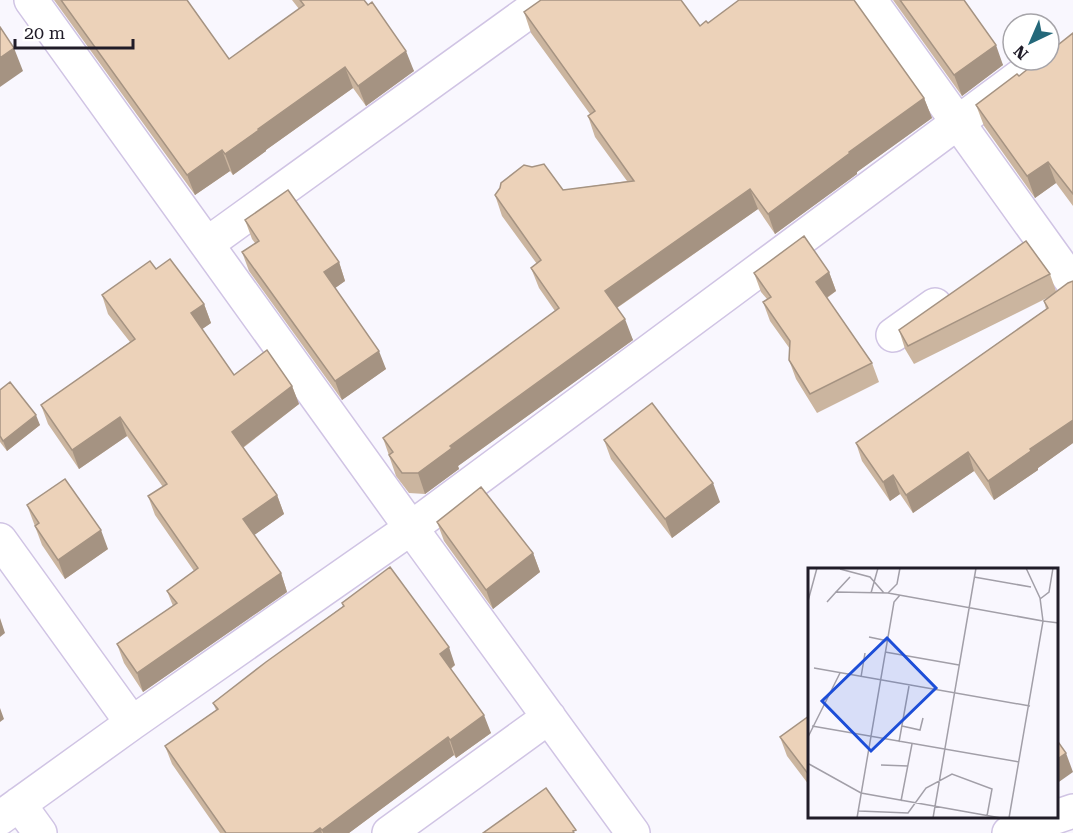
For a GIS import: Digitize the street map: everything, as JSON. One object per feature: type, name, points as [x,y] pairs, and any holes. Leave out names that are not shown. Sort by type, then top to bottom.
[{"type":"street","points":[[31,0],[633,833]]},
{"type":"street","points":[[207,244],[545,0]]},
{"type":"street","points":[[870,0],[959,122],[1028,240],[1073,283]]},
{"type":"street","points":[[40,833],[10,811],[411,528],[1025,72]]},
{"type":"street","points":[[893,335],[960,287]]},
{"type":"street","points":[[0,540],[132,723]]},
{"type":"street","points":[[389,833],[549,717]]},
{"type":"street","points":[[1058,816],[1073,811]]},
{"type":"street","points":[[1009,833],[1053,818]]},
{"type":"building","points":[[61,0],[187,0],[229,59],[304,5],[300,0],[364,0],[368,5],[372,2],[406,51],[358,86],[345,67],[225,154],[222,150],[187,175]]},
{"type":"building","points":[[541,0],[681,0],[700,26],[706,21],[708,23],[739,0],[854,0],[924,98],[768,214],[750,189],[605,291],[625,319],[450,446],[452,448],[418,473],[402,473],[389,455],[393,452],[383,438],[559,308],[531,268],[541,260],[495,195],[501,183],[524,165],[532,167],[544,164],[563,190],[634,181],[588,116],[595,111],[524,12]]},
{"type":"building","points":[[900,0],[964,0],[996,45],[954,75]]},
{"type":"building","points":[[0,27],[14,48],[0,58]]},
{"type":"building","points":[[1073,33],[1073,194],[1048,162],[1027,176],[976,105],[1017,74],[1019,76],[1024,72],[1061,72],[1061,42]]},
{"type":"building","points":[[288,190],[339,262],[324,272],[379,351],[335,381],[242,252],[259,241],[245,220]]},
{"type":"building","points":[[804,236],[829,272],[816,282],[872,363],[810,394],[789,360],[790,341],[763,302],[771,297],[754,273]]},
{"type":"building","points":[[1026,241],[1050,274],[908,346],[899,330]]},
{"type":"building","points":[[170,259],[204,304],[191,313],[234,375],[267,350],[292,386],[232,432],[277,495],[243,519],[281,573],[137,673],[117,644],[177,603],[167,591],[198,568],[148,496],[167,484],[120,417],[72,450],[41,405],[135,339],[102,295],[150,261],[156,269]]},
{"type":"building","points":[[1073,281],[1073,420],[988,481],[968,452],[906,495],[893,475],[883,482],[856,443],[1048,308],[1044,301]]},
{"type":"building","points":[[10,382],[36,415],[3,441],[0,436],[0,390]]},
{"type":"building","points":[[652,403],[713,483],[665,519],[604,440]]},
{"type":"building","points":[[65,479],[101,530],[58,560],[35,526],[39,523],[27,505]]},
{"type":"building","points":[[481,487],[533,553],[486,590],[437,522]]},
{"type":"building","points":[[390,567],[449,647],[440,654],[484,715],[450,740],[448,737],[322,830],[320,828],[313,833],[226,833],[165,746],[218,709],[213,703],[344,606],[342,603]]},
{"type":"building","points":[[808,717],[808,774],[780,737]]},
{"type":"building","points":[[1058,742],[1066,753],[1058,759]]},
{"type":"building","points":[[546,788],[576,830],[573,831],[574,833],[483,833]]}]
